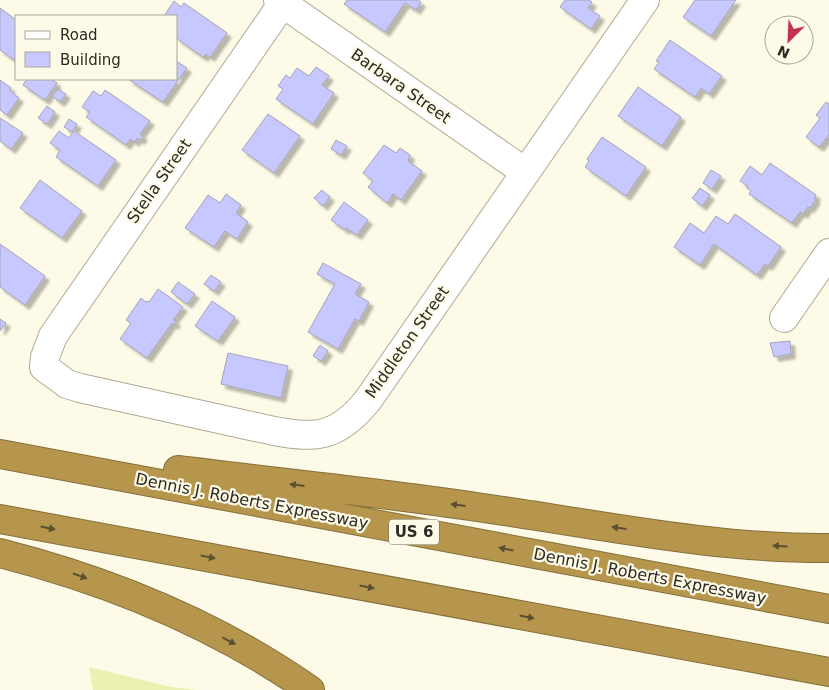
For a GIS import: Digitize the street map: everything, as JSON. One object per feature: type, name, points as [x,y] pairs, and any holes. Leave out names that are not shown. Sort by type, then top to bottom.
[{"type":"highway","points":[[0,449],[489,508],[685,538],[748,544],[829,548]]},
{"type":"highway","name":"Dennis J. Roberts Expressway","points":[[0,454],[829,609]]},
{"type":"highway","points":[[0,519],[829,672]]},
{"type":"highway","points":[[0,553],[69,572],[155,604],[237,645],[310,690]]},
{"type":"street","name":"Middleton Street","points":[[44,367],[67,384],[80,388],[217,418],[297,434],[321,434],[333,430],[362,408],[645,0]]},
{"type":"street","name":"Barbara Street","points":[[282,1],[525,172]]},
{"type":"street","name":"Stella Street","points":[[44,367],[45,357],[52,336],[282,1]]},
{"type":"street","points":[[784,318],[829,253]]},
{"type":"green space","points":[[89,667],[171,687],[196,690],[93,690]]},
{"type":"building","points":[[347,0],[418,0],[421,2],[416,10],[405,3],[385,32],[344,4]]},
{"type":"building","points":[[565,0],[589,0],[592,2],[588,8],[600,16],[591,29],[560,7]]},
{"type":"building","points":[[695,0],[736,0],[711,36],[683,17]]},
{"type":"building","points":[[174,1],[181,7],[184,3],[227,33],[210,57],[206,54],[203,57],[178,39],[178,15],[165,15]]},
{"type":"building","points":[[0,8],[15,19],[15,60],[0,50]]},
{"type":"building","points":[[670,40],[722,76],[709,94],[701,88],[695,97],[654,69],[659,62],[656,61]]},
{"type":"building","points":[[178,62],[187,68],[163,102],[130,80],[178,80]]},
{"type":"building","points":[[316,67],[329,76],[322,85],[334,93],[313,124],[276,99],[283,89],[278,86],[286,75],[290,78],[297,68],[309,76]]},
{"type":"building","points":[[0,80],[11,88],[9,90],[19,98],[7,115],[0,110]]},
{"type":"building","points":[[26,80],[52,80],[57,83],[45,100],[23,85]]},
{"type":"building","points":[[638,87],[681,117],[662,146],[618,116]]},
{"type":"building","points":[[58,89],[66,94],[60,102],[52,96]]},
{"type":"building","points":[[105,90],[150,121],[140,134],[143,136],[140,140],[137,138],[135,142],[130,139],[126,145],[86,117],[90,112],[82,107],[93,91],[101,96]]},
{"type":"building","points":[[826,102],[829,104],[829,135],[819,147],[806,137],[820,118],[816,115]]},
{"type":"building","points":[[47,106],[55,112],[47,124],[38,118]]},
{"type":"building","points":[[268,114],[300,136],[274,173],[242,150]]},
{"type":"building","points":[[0,118],[23,133],[11,149],[0,141]]},
{"type":"building","points":[[69,119],[77,124],[72,132],[64,127]]},
{"type":"building","points":[[59,131],[69,138],[74,131],[116,160],[98,186],[56,157],[60,150],[50,143]]},
{"type":"building","points":[[602,137],[646,167],[626,196],[585,167],[589,161],[587,159]]},
{"type":"building","points":[[336,140],[347,146],[341,155],[331,149]]},
{"type":"building","points":[[384,145],[396,153],[400,148],[410,155],[408,161],[422,171],[401,200],[393,194],[387,203],[368,187],[373,181],[363,173]]},
{"type":"building","points":[[770,163],[816,195],[814,198],[816,199],[810,208],[808,207],[803,214],[800,212],[792,223],[749,194],[751,191],[747,188],[748,186],[740,181],[750,166],[762,175]]},
{"type":"building","points":[[711,170],[721,176],[712,189],[703,183]]},
{"type":"building","points":[[40,180],[82,211],[62,238],[20,208]]},
{"type":"building","points":[[700,188],[710,195],[702,206],[692,198]]},
{"type":"building","points":[[322,190],[330,197],[323,206],[314,198]]},
{"type":"building","points":[[226,194],[241,205],[236,213],[248,222],[237,239],[225,231],[214,247],[185,228],[208,195],[220,203]]},
{"type":"building","points":[[344,202],[368,220],[357,235],[346,228],[345,230],[331,220]]},
{"type":"building","points":[[735,214],[781,247],[768,266],[765,264],[757,275],[714,244],[700,265],[674,247],[690,223],[704,233],[716,216],[728,224]]},
{"type":"building","points":[[0,244],[45,276],[25,305],[0,287]]},
{"type":"building","points":[[323,263],[361,284],[355,294],[369,302],[359,321],[355,319],[338,349],[308,332],[335,284],[317,274]]},
{"type":"building","points":[[211,275],[221,282],[214,291],[204,284]]},
{"type":"building","points":[[178,282],[195,294],[187,304],[171,292]]},
{"type":"building","points":[[158,289],[183,307],[173,320],[176,322],[174,325],[172,323],[147,358],[120,339],[131,323],[126,320],[141,298],[149,302]]},
{"type":"building","points":[[212,301],[235,317],[218,341],[195,326]]},
{"type":"building","points":[[0,319],[6,323],[0,331]]},
{"type":"building","points":[[790,341],[791,354],[774,357],[770,343]]},
{"type":"building","points":[[320,345],[328,351],[321,361],[313,356]]},
{"type":"building","points":[[228,353],[288,366],[281,398],[221,384]]}]
